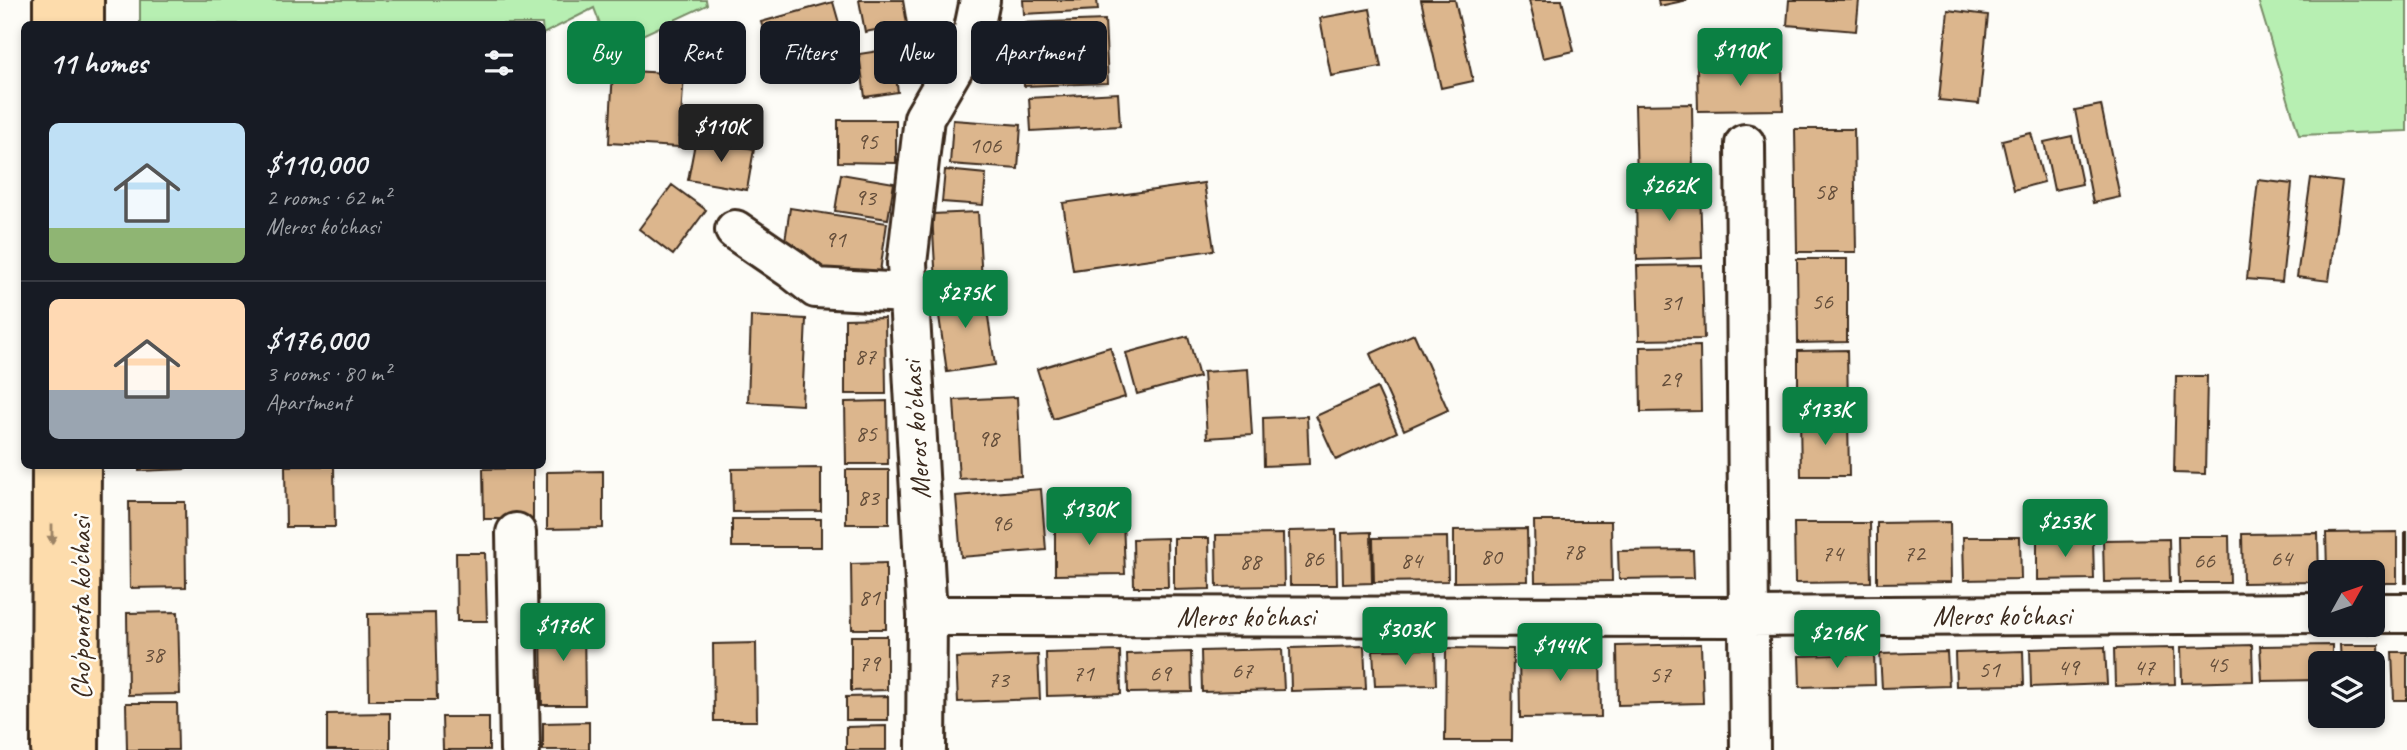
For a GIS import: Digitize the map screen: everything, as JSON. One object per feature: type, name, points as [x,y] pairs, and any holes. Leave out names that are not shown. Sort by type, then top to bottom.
[{"type":"main road","points":[[53,0],[53,21]]},
{"type":"main road","points":[[84,0],[84,21]]},
{"type":"main road","name":"Cho'ponota ko'chasi","points":[[51,750],[52,469]]},
{"type":"main road","name":"Cho'ponota ko'chasi","points":[[79,750],[81,469]]},
{"type":"street","name":"Meros ko'chasi","points":[[926,750],[927,616],[907,263],[924,118],[973,34],[980,0]]},
{"type":"street","points":[[1745,144],[1750,750]]},
{"type":"street","points":[[735,230],[816,288],[907,293]]},
{"type":"street","points":[[516,533],[520,750]]},
{"type":"street","points":[[2385,613],[2407,612]]},
{"type":"street","name":"Meros ko‘chasi","points":[[927,616],[1750,617],[2308,613]]},
{"type":"green space","points":[[140,0],[706,0],[707,5],[673,21],[659,21],[659,27],[645,34],[645,21],[599,21],[594,8],[546,32],[546,21],[140,21]]},
{"type":"green space","points":[[2258,0],[2407,0],[2407,131],[2299,135]]},
{"type":"building","points":[[859,0],[903,0],[906,21],[874,21],[874,30],[865,32]]},
{"type":"building","points":[[1023,0],[1097,0],[1098,10],[1024,14]]},
{"type":"building","points":[[1421,0],[1455,0],[1473,81],[1441,88]]},
{"type":"building","points":[[1529,0],[1562,0],[1574,51],[1543,58]]},
{"type":"building","points":[[1658,0],[1688,0],[1659,6]]},
{"type":"building","points":[[1789,0],[1859,0],[1856,31],[1787,25]]},
{"type":"building","points":[[833,2],[838,21],[765,21]]},
{"type":"building","points":[[1370,9],[1381,67],[1331,76],[1320,18]]},
{"type":"building","points":[[1948,10],[1988,15],[1979,104],[1939,100]]},
{"type":"building","points":[[874,52],[874,84],[897,84],[898,92],[865,97],[860,54]]},
{"type":"building","points":[[1782,64],[1783,110],[1698,111],[1697,66]]},
{"type":"building","points":[[645,72],[659,73],[659,84],[683,84],[679,147],[609,143],[612,84],[645,84]]},
{"type":"building","points":[[1024,84],[1080,84],[1024,86]]},
{"type":"building","points":[[1118,93],[1120,126],[1031,131],[1029,98]]},
{"type":"building","points":[[1692,104],[1693,180],[1637,181],[1635,105]]},
{"type":"building","points":[[2101,105],[2120,197],[2093,203],[2075,110]]},
{"type":"building","points":[[838,120],[896,120],[896,163],[838,162]]},
{"type":"building","points":[[953,120],[1021,125],[1018,169],[950,164]]},
{"type":"building","points":[[1795,129],[1854,129],[1856,252],[1797,252]]},
{"type":"building","points":[[2031,133],[2044,182],[2014,190],[2002,140]]},
{"type":"building","points":[[2072,136],[2082,184],[2054,190],[2044,142]]},
{"type":"building","points":[[696,138],[754,149],[747,190],[688,180]]},
{"type":"building","points":[[945,170],[986,174],[983,205],[942,202]]},
{"type":"building","points":[[841,174],[894,183],[888,219],[835,211]]},
{"type":"building","points":[[2311,178],[2342,182],[2329,281],[2297,277]]},
{"type":"building","points":[[2258,180],[2292,184],[2282,282],[2247,279]]},
{"type":"building","points":[[1204,183],[1214,250],[1073,270],[1063,203]]},
{"type":"building","points":[[672,185],[706,210],[673,255],[639,229]]},
{"type":"building","points":[[1700,187],[1702,258],[1637,260],[1636,188]]},
{"type":"building","points":[[790,208],[887,223],[878,286],[809,275],[783,254]]},
{"type":"building","points":[[978,212],[982,282],[936,284],[932,214]]},
{"type":"building","points":[[1797,259],[1847,259],[1847,342],[1798,343]]},
{"type":"building","points":[[1702,265],[1704,339],[1639,340],[1637,266]]},
{"type":"building","points":[[984,289],[995,365],[947,372],[936,295]]},
{"type":"building","points":[[751,316],[806,319],[802,405],[748,402]]},
{"type":"building","points":[[885,318],[886,394],[845,394],[845,319]]},
{"type":"building","points":[[1414,334],[1448,410],[1404,430],[1370,354]]},
{"type":"building","points":[[1188,336],[1199,377],[1137,394],[1126,353]]},
{"type":"building","points":[[1700,346],[1701,411],[1641,412],[1640,347]]},
{"type":"building","points":[[1110,347],[1125,397],[1053,419],[1037,369]]},
{"type":"building","points":[[1847,350],[1848,408],[1798,408],[1798,351]]},
{"type":"building","points":[[1248,369],[1252,435],[1207,438],[1203,372]]},
{"type":"building","points":[[2176,376],[2207,376],[2205,474],[2174,473]]},
{"type":"building","points":[[1377,388],[1397,432],[1336,460],[1316,416]]},
{"type":"building","points":[[1017,397],[1021,476],[959,479],[954,400]]},
{"type":"building","points":[[887,401],[888,464],[846,464],[845,402]]},
{"type":"building","points":[[1307,416],[1309,464],[1264,466],[1263,418]]},
{"type":"building","points":[[1800,417],[1848,417],[1849,476],[1801,476]]},
{"type":"building","points":[[821,468],[821,511],[733,512],[732,469]]},
{"type":"building","points":[[139,469],[186,469],[139,471]]},
{"type":"building","points":[[285,469],[334,469],[335,527],[286,527]]},
{"type":"building","points":[[483,469],[533,469],[533,519],[484,519]]},
{"type":"building","points":[[846,470],[889,470],[889,524],[846,524]]},
{"type":"building","points":[[603,471],[603,528],[547,529],[547,472]]},
{"type":"building","points":[[1041,489],[1046,550],[961,557],[956,496]]},
{"type":"building","points":[[129,502],[185,502],[186,587],[130,588]]},
{"type":"building","points":[[732,519],[821,519],[821,547],[732,547]]},
{"type":"building","points":[[1055,519],[1123,519],[1125,574],[1055,575]]},
{"type":"building","points":[[1534,521],[1611,521],[1612,581],[1535,582]]},
{"type":"building","points":[[1950,522],[1951,582],[1877,583],[1877,523]]},
{"type":"building","points":[[1794,523],[1870,523],[1871,582],[1795,583]]},
{"type":"building","points":[[1527,529],[1528,581],[1454,582],[1454,530]]},
{"type":"building","points":[[1336,530],[1337,585],[1290,585],[1289,531]]},
{"type":"building","points":[[1371,532],[1372,583],[1343,584],[1342,533]]},
{"type":"building","points":[[2397,532],[2397,583],[2385,583],[2385,560],[2327,560],[2326,533]]},
{"type":"building","points":[[2407,532],[2407,583],[2405,583]]},
{"type":"building","points":[[2318,533],[2319,560],[2308,560],[2308,582],[2243,583],[2242,534]]},
{"type":"building","points":[[1283,534],[1284,586],[1217,587],[1216,535]]},
{"type":"building","points":[[2178,536],[2229,536],[2230,583],[2179,583]]},
{"type":"building","points":[[1447,537],[1448,581],[1374,582],[1373,538]]},
{"type":"building","points":[[1963,537],[2020,537],[2021,579],[1964,580]]},
{"type":"building","points":[[1167,538],[1168,587],[1134,587],[1133,539]]},
{"type":"building","points":[[1174,538],[1209,538],[1210,589],[1174,590]]},
{"type":"building","points":[[2037,539],[2093,539],[2094,579],[2037,580]]},
{"type":"building","points":[[2169,539],[2170,581],[2104,582],[2103,540]]},
{"type":"building","points":[[1693,550],[1694,578],[1619,579],[1618,551]]},
{"type":"building","points":[[456,553],[485,553],[487,621],[457,621]]},
{"type":"building","points":[[886,563],[886,629],[852,629],[851,564]]},
{"type":"building","points":[[178,612],[180,694],[128,695],[127,613]]},
{"type":"building","points":[[435,613],[437,700],[369,700],[368,614]]},
{"type":"building","points":[[541,621],[584,621],[585,705],[542,705]]},
{"type":"building","points":[[851,636],[887,636],[887,690],[851,691]]},
{"type":"building","points":[[756,643],[757,721],[714,721],[713,644]]},
{"type":"building","points":[[1701,644],[1703,703],[1618,705],[1617,646]]},
{"type":"building","points":[[2252,645],[2253,681],[2182,683],[2181,647]]},
{"type":"building","points":[[2332,645],[2332,651],[2308,651],[2308,680],[2262,681],[2260,646]]},
{"type":"building","points":[[2340,645],[2379,645],[2379,651],[2340,651]]},
{"type":"building","points":[[1364,646],[1366,689],[1291,691],[1290,648]]},
{"type":"building","points":[[2105,647],[2107,684],[2031,687],[2030,649]]},
{"type":"building","points":[[1446,648],[1513,649],[1512,741],[1445,741]]},
{"type":"building","points":[[1600,648],[1601,717],[1520,718],[1519,649]]},
{"type":"building","points":[[2174,648],[2175,684],[2115,686],[2114,649]]},
{"type":"building","points":[[1282,649],[1284,690],[1202,692],[1201,651]]},
{"type":"building","points":[[1435,649],[1436,685],[1375,686],[1373,650]]},
{"type":"building","points":[[1120,651],[1121,694],[1047,696],[1046,653]]},
{"type":"building","points":[[2023,651],[2024,685],[1956,686],[1955,653]]},
{"type":"building","points":[[1191,652],[1192,692],[1128,693],[1127,654]]},
{"type":"building","points":[[1947,652],[1949,686],[1882,688],[1880,654]]},
{"type":"building","points":[[2392,652],[2407,652],[2407,700],[2394,700]]},
{"type":"building","points":[[1874,654],[1875,685],[1800,687],[1799,656]]},
{"type":"building","points":[[1038,655],[1040,699],[958,702],[956,658]]},
{"type":"building","points":[[888,696],[888,720],[846,720],[846,697]]},
{"type":"building","points":[[126,703],[177,703],[178,750],[127,750]]},
{"type":"building","points":[[390,713],[390,750],[327,750],[327,714]]},
{"type":"building","points":[[442,717],[489,717],[489,750],[443,750]]},
{"type":"building","points":[[589,722],[589,750],[543,750],[543,723]]},
{"type":"building","points":[[886,726],[886,750],[846,750],[846,727]]}]
